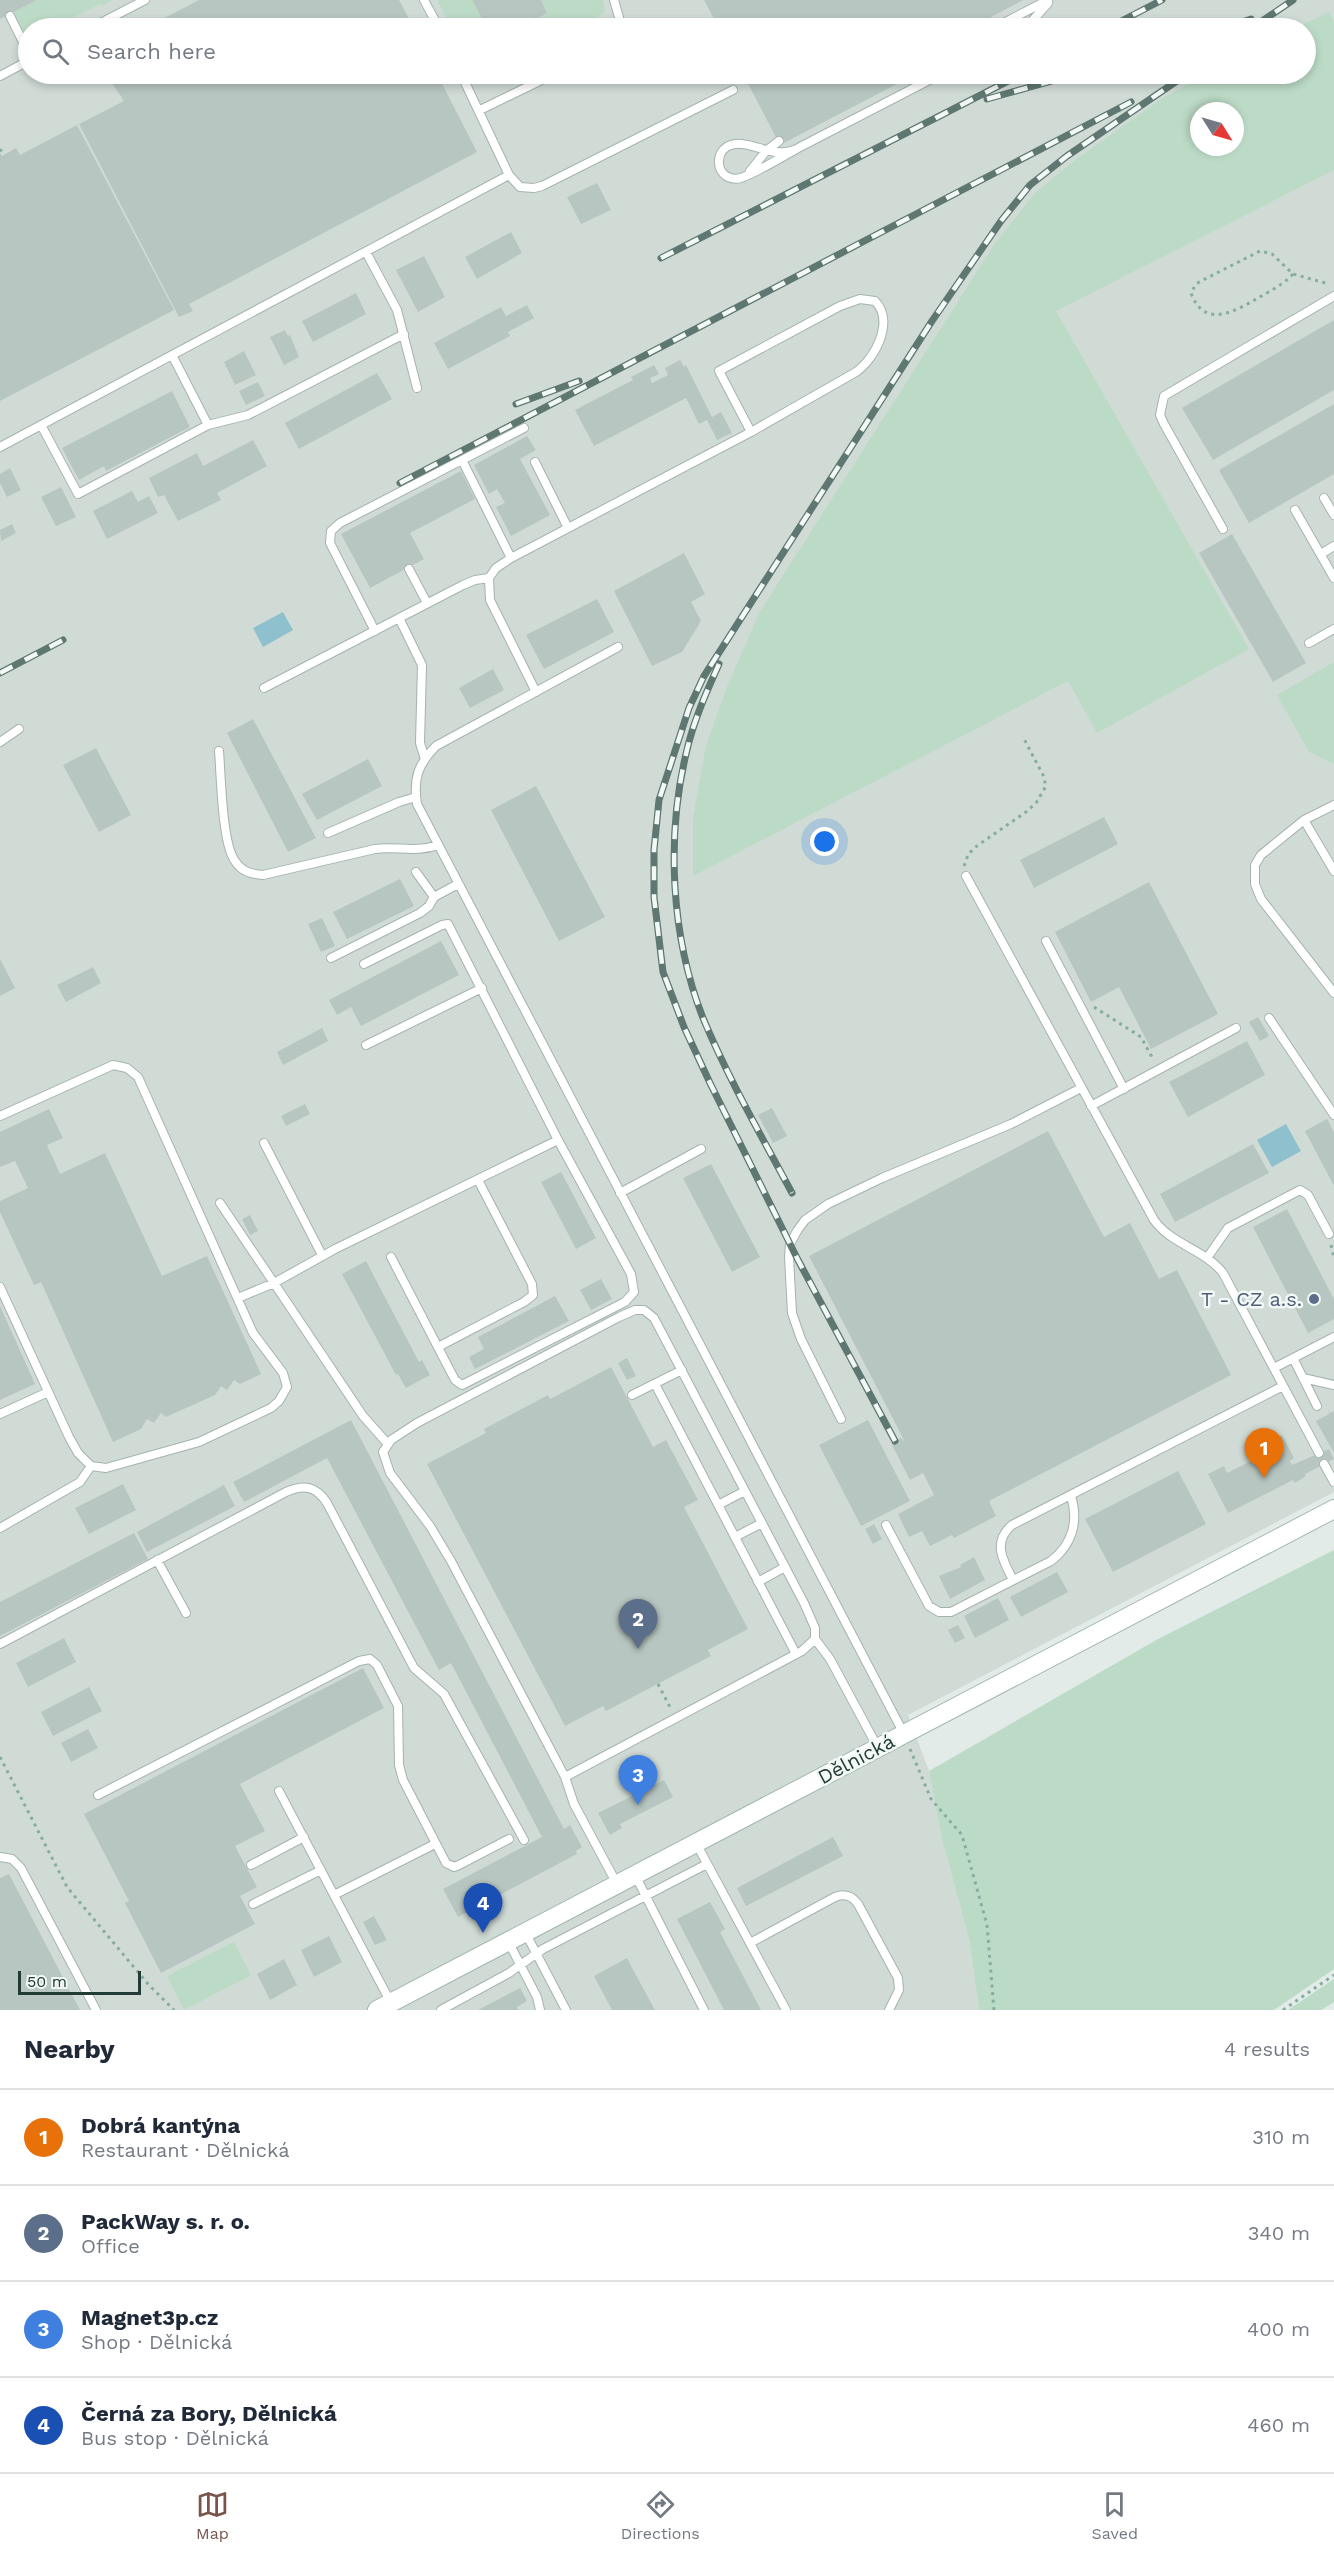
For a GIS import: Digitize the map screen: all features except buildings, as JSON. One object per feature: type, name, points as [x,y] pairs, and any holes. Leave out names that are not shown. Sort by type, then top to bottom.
[{"type":"street","name":"Dělnická","points":[[384,2006],[1334,1509]]},
{"type":"lane","points":[[110,18],[144,0]]},
{"type":"lane","points":[[424,0],[434,18]]},
{"type":"lane","points":[[614,0],[619,18]]},
{"type":"lane","points":[[1014,18],[1049,0]]},
{"type":"lane","points":[[1034,18],[1049,0]]},
{"type":"lane","points":[[10,16],[18,32]]},
{"type":"lane","points":[[0,76],[18,66]]},
{"type":"lane","points":[[466,84],[509,175],[520,187],[534,188],[733,90]]},
{"type":"lane","points":[[480,110],[533,84]]},
{"type":"lane","points":[[794,150],[782,154],[734,144],[723,149],[719,165],[730,178],[748,173],[794,150],[922,84]]},
{"type":"lane","points":[[748,173],[766,150],[778,141]]},
{"type":"lane","points":[[740,144],[752,155],[752,166],[748,173]]},
{"type":"lane","points":[[0,447],[509,175]]},
{"type":"lane","points":[[366,252],[397,310],[417,388]]},
{"type":"lane","points":[[1223,529],[1160,416],[1164,396],[1334,296]]},
{"type":"lane","points":[[536,692],[490,600],[489,578],[496,568],[751,432],[864,367],[882,333],[883,315],[875,301],[860,299],[840,306],[719,371],[751,432]]},
{"type":"lane","points":[[41,425],[78,494],[208,425],[248,415],[404,333]]},
{"type":"lane","points":[[172,355],[208,425]]},
{"type":"lane","points":[[375,631],[330,543],[334,526],[524,428]]},
{"type":"lane","points":[[462,460],[511,558]]},
{"type":"lane","points":[[535,462],[568,528]]},
{"type":"lane","points":[[1324,498],[1334,515]]},
{"type":"lane","points":[[1295,510],[1334,578]]},
{"type":"lane","points":[[1321,554],[1334,546]]},
{"type":"lane","points":[[409,569],[427,603]]},
{"type":"lane","points":[[264,688],[463,585],[489,578]]},
{"type":"lane","points":[[399,618],[422,665],[420,743],[424,759]]},
{"type":"lane","points":[[1308,643],[1334,629]]},
{"type":"lane","points":[[618,647],[436,746],[424,759],[416,775],[416,797],[423,818],[904,1734]]},
{"type":"lane","points":[[0,742],[19,729]]},
{"type":"lane","points":[[219,750],[230,853],[242,869],[251,874],[263,875],[375,849],[392,848],[416,851],[438,845]]},
{"type":"lane","points":[[328,833],[399,802],[416,797]]},
{"type":"lane","points":[[1334,805],[1304,820],[1261,855],[1255,865],[1255,884],[1261,899],[1334,993]]},
{"type":"lane","points":[[1304,820],[1334,871]]},
{"type":"lane","points":[[416,872],[434,897]]},
{"type":"lane","points":[[966,876],[1160,1228],[1176,1241],[1208,1258],[1228,1281],[1319,1454]]},
{"type":"lane","points":[[331,958],[420,913],[429,906],[434,897],[458,884]]},
{"type":"lane","points":[[364,964],[447,924],[482,988],[558,1140],[631,1274],[634,1292],[625,1302],[465,1384],[455,1380],[392,1257]]},
{"type":"lane","points":[[1046,941],[1125,1089]]},
{"type":"lane","points":[[366,1045],[482,988]]},
{"type":"lane","points":[[1269,1018],[1334,1115]]},
{"type":"lane","points":[[1091,1106],[1236,1029]]},
{"type":"lane","points":[[0,1116],[105,1068],[119,1065],[133,1072],[144,1086],[256,1339],[283,1373],[287,1387],[279,1401],[260,1414],[199,1442],[106,1468],[91,1466],[78,1453],[0,1287]]},
{"type":"lane","points":[[841,1419],[801,1339],[792,1313],[789,1257],[790,1244],[797,1231],[805,1220],[828,1204],[882,1178],[1011,1124],[1081,1088]]},
{"type":"lane","points":[[238,1298],[274,1284],[322,1256],[558,1140]]},
{"type":"lane","points":[[264,1143],[322,1256]]},
{"type":"lane","points":[[620,1193],[701,1149]]},
{"type":"lane","points":[[438,1347],[524,1302],[533,1295],[532,1284],[478,1180]]},
{"type":"lane","points":[[1208,1258],[1220,1237],[1233,1224],[1300,1190],[1308,1195],[1329,1234]]},
{"type":"lane","points":[[220,1203],[363,1416],[387,1443]]},
{"type":"lane","points":[[565,1777],[809,1647],[815,1639],[815,1628],[809,1613],[682,1370],[650,1313],[644,1310],[635,1310],[417,1424],[387,1443],[383,1452],[390,1473],[443,1547],[565,1777],[574,1804],[617,1884]]},
{"type":"lane","points":[[1274,1368],[1334,1336]]},
{"type":"lane","points":[[1293,1358],[1317,1406]]},
{"type":"lane","points":[[632,1395],[682,1370]]},
{"type":"lane","points":[[1303,1378],[1334,1385]]},
{"type":"lane","points":[[655,1384],[796,1654]]},
{"type":"lane","points":[[1013,1581],[1000,1554],[1000,1544],[1005,1531],[1019,1521],[1282,1386]]},
{"type":"lane","points":[[0,1414],[48,1392]]},
{"type":"lane","points":[[1324,1464],[1334,1482]]},
{"type":"lane","points":[[0,1528],[80,1482],[91,1466]]},
{"type":"lane","points":[[0,1644],[286,1492],[303,1486],[316,1491],[327,1503],[414,1668],[444,1694],[524,1839]]},
{"type":"lane","points":[[718,1505],[745,1491]]},
{"type":"lane","points":[[886,1525],[933,1610],[951,1612],[1051,1561],[1068,1544],[1075,1510],[1071,1496]]},
{"type":"lane","points":[[735,1537],[762,1523]]},
{"type":"lane","points":[[157,1560],[186,1613]]},
{"type":"lane","points":[[758,1582],[785,1567]]},
{"type":"lane","points":[[815,1639],[830,1659],[878,1748]]},
{"type":"lane","points":[[98,1795],[359,1661],[370,1659],[377,1665],[395,1699],[398,1710],[400,1773],[446,1863],[454,1867],[509,1839]]},
{"type":"lane","points":[[279,1791],[334,1895],[384,2006]]},
{"type":"lane","points":[[251,1865],[304,1838]]},
{"type":"lane","points":[[696,1843],[786,2010]]},
{"type":"lane","points":[[334,1895],[435,1844]]},
{"type":"lane","points":[[0,1857],[12,1859],[21,1868],[96,2010]]},
{"type":"lane","points":[[441,2010],[537,1954],[707,1864]]},
{"type":"lane","points":[[253,1904],[321,1870]]},
{"type":"lane","points":[[635,1875],[704,2010]]},
{"type":"lane","points":[[750,1943],[835,1897],[851,1896],[858,1904],[898,1978],[898,1990],[890,2010]]},
{"type":"lane","points":[[525,1932],[566,2010]]},
{"type":"lane","points":[[508,1941],[537,1997],[540,2010]]},
{"type":"path","points":[[0,149],[3,154]]},
{"type":"path","points":[[1293,274],[1282,285],[1227,314],[1206,312],[1197,304],[1191,293],[1194,285],[1260,251],[1272,254],[1293,274],[1334,285]]},
{"type":"path","points":[[966,876],[964,863],[968,855],[1036,803],[1046,786],[1043,775],[1023,737]]},
{"type":"path","points":[[1080,1005],[1086,1002],[1140,1037],[1158,1070]]},
{"type":"path","points":[[658,1684],[676,1718]]},
{"type":"path","points":[[904,1734],[931,1799],[962,1835],[987,1925],[994,2010]]},
{"type":"path","points":[[0,1757],[67,1887],[148,1984],[174,2010]]},
{"type":"path","points":[[1283,2010],[1334,1976]]},
{"type":"shaded area","points":[[0,0],[1334,0],[1334,1492],[908,1715],[929,1771],[942,1840],[969,1939],[979,2010],[0,2010]]},
{"type":"green space","points":[[37,0],[112,0],[72,18],[18,18],[18,20],[14,12]]},
{"type":"green space","points":[[437,0],[472,0],[482,18],[447,18]]},
{"type":"green space","points":[[541,0],[603,0],[605,12],[595,18],[539,18],[547,13]]},
{"type":"green space","points":[[1329,12],[1334,22],[1334,170],[1056,311],[1249,649],[1097,733],[1068,681],[693,876],[693,818],[706,745],[727,687],[759,613],[994,245],[1035,193],[1074,161],[1160,100],[1188,84],[1316,84],[1316,18]]},
{"type":"green space","points":[[1334,662],[1334,764],[1309,752],[1277,695]]},
{"type":"green space","points":[[1334,1550],[1334,1969],[1274,2010],[979,2010],[969,1939],[942,1840],[929,1771],[1158,1639]]},
{"type":"green space","points":[[234,1942],[251,1975],[184,2010],[167,1976]]},
{"type":"green space","points":[[1334,1979],[1334,2002],[1321,2010],[1288,2010]]},
{"type":"water","points":[[283,612],[293,630],[263,647],[253,628]]},
{"type":"water","points":[[1286,1124],[1301,1151],[1272,1167],[1257,1140]]},
{"type":"railway","points":[[1127,18],[1162,0]]},
{"type":"railway","points":[[1267,18],[1293,0]]},
{"type":"railway","points":[[661,258],[1002,84]]},
{"type":"railway","points":[[987,99],[1041,84]]},
{"type":"railway","points":[[895,1441],[798,1260],[710,1083],[684,1027],[663,972],[654,897],[654,850],[659,800],[689,708],[704,676],[932,321],[1001,221],[1030,185],[1067,156],[1172,84]]},
{"type":"railway","points":[[400,483],[1131,102]]},
{"type":"railway","points":[[516,404],[579,381]]},
{"type":"railway","points":[[0,673],[63,640]]},
{"type":"railway","points":[[719,664],[692,731],[680,786],[674,853],[678,921],[692,987],[703,1018],[734,1084],[792,1193]]},
{"type":"place","name":"T - CZ a.s.","points":[[1314,1299]]},
{"type":"place","name":"Dobrá kantýna","points":[[1264,1478]]},
{"type":"place","name":"PackWay s. r. o.","points":[[638,1649]]},
{"type":"place","name":"Magnet3p.cz","points":[[638,1805]]},
{"type":"place","name":"Černá za Bory, Dělnická","points":[[483,1933]]}]
